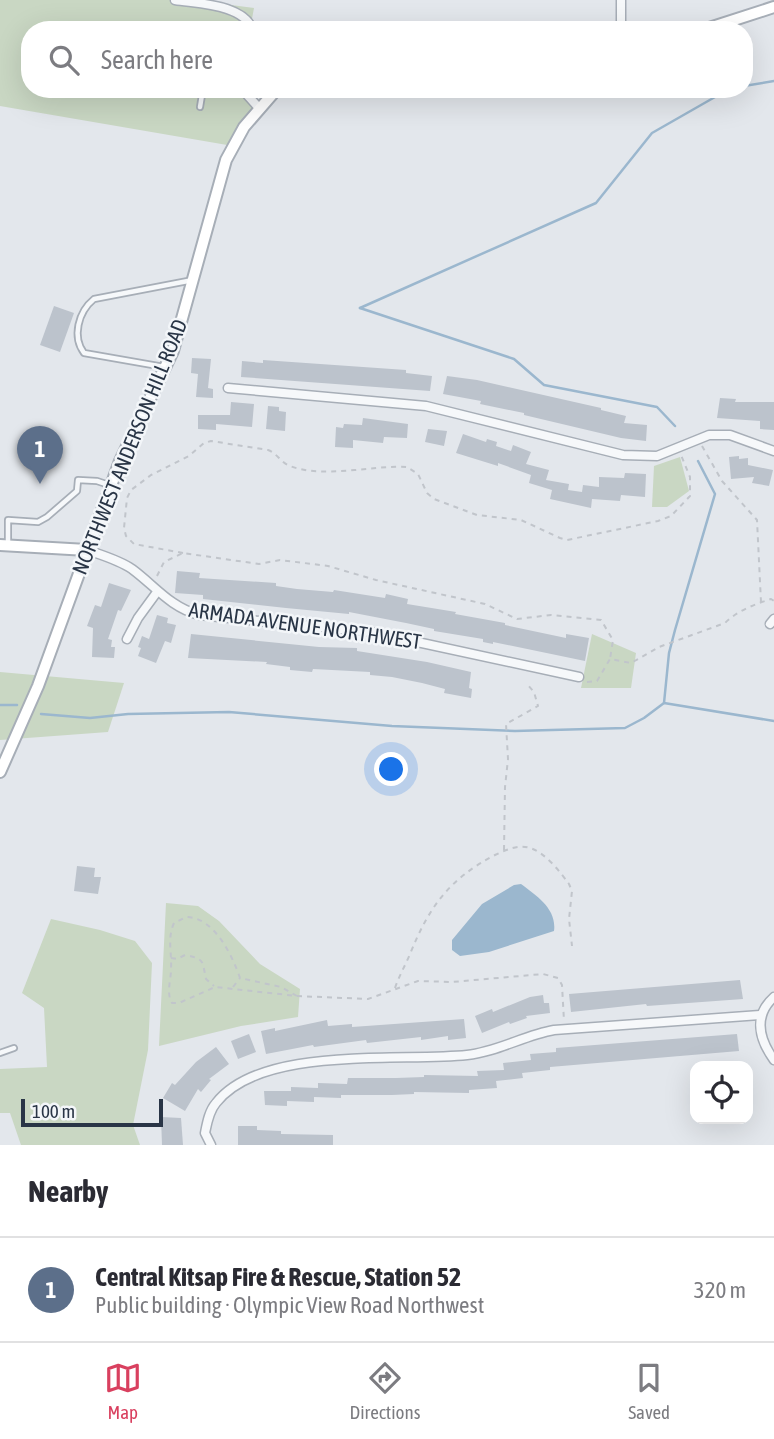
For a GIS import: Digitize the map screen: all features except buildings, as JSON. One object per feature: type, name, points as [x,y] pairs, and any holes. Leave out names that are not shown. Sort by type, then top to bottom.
[{"type":"main road","points":[[731,21],[774,7]]},
{"type":"main road","name":"NORTHWEST ANDERSON HILL ROAD","points":[[0,772],[38,686],[110,485],[178,335],[222,170],[240,133],[268,98]]},
{"type":"main road","points":[[4,545],[86,550]]},
{"type":"street","points":[[175,0],[235,12],[248,21]]},
{"type":"street","points":[[621,0],[621,21]]},
{"type":"street","points":[[250,98],[259,108]]},
{"type":"street","points":[[228,388],[426,406],[623,455],[657,456],[709,435],[730,435],[774,451]]},
{"type":"street","name":"ARMADA AVENUE NORTHWEST","points":[[86,550],[131,568],[157,593],[181,610],[199,615],[371,632],[579,677]]},
{"type":"street","points":[[127,639],[138,618],[157,593]]},
{"type":"street","points":[[774,997],[760,1016],[766,1049],[774,1060]]},
{"type":"street","points":[[211,1145],[205,1133],[215,1104],[233,1087],[257,1074],[284,1067],[339,1060],[468,1055],[532,1034],[565,1029],[760,1016]]},
{"type":"lane","points":[[201,107],[202,98]]},
{"type":"lane","points":[[165,367],[84,353],[78,344],[77,332],[86,306],[94,299],[193,280]]},
{"type":"lane","points":[[4,545],[8,520],[38,522],[47,517],[77,491],[78,480],[110,485]]},
{"type":"lane","points":[[0,1053],[13,1048]]},
{"type":"path","points":[[699,439],[722,481],[757,520],[761,602]]},
{"type":"path","points":[[579,677],[584,682],[597,681],[610,659],[612,640],[601,620],[551,615],[517,619],[485,604],[376,580],[328,566],[280,560],[259,564],[134,544],[129,541],[124,528],[127,498],[139,483],[211,441],[268,450],[274,452],[282,462],[315,471],[407,467],[418,474],[427,493],[447,504],[477,514],[521,520],[567,540],[659,521],[671,516],[679,505],[687,500],[691,490],[690,477],[679,447]]},
{"type":"path","points":[[157,577],[164,562],[183,553]]},
{"type":"path","points":[[610,659],[631,663],[659,647],[725,623],[732,616],[761,602],[771,599],[774,601]]},
{"type":"path","points":[[504,851],[508,759],[506,724],[538,706],[534,692],[527,684]]},
{"type":"path","points":[[394,989],[423,924],[442,894],[460,878],[504,851],[520,847],[533,849],[547,859],[569,884],[572,891],[569,919],[572,946]]},
{"type":"path","points":[[240,978],[226,948],[210,928],[195,918],[181,918],[174,923],[170,936],[169,994],[172,1003],[179,1003],[215,987],[297,996],[368,999],[418,981],[452,982],[543,974],[558,978],[562,985],[565,1029]]},
{"type":"path","points":[[170,958],[177,959],[185,955],[200,960],[205,965],[206,979],[215,987]]},
{"type":"path","points":[[240,978],[281,987],[297,996]]},
{"type":"path","points":[[233,988],[240,978]]},
{"type":"green space","points":[[0,0],[193,0],[254,8],[252,21],[21,21],[21,98],[250,98],[259,108],[233,146],[0,106]]},
{"type":"green space","points":[[680,457],[689,491],[667,507],[652,507],[654,466]]},
{"type":"green space","points":[[592,634],[636,653],[631,688],[581,688]]},
{"type":"green space","points":[[0,672],[124,683],[108,732],[0,740]]},
{"type":"green space","points":[[166,903],[198,906],[219,921],[260,964],[300,989],[298,1017],[241,1026],[159,1046]]},
{"type":"green space","points":[[51,919],[135,941],[152,963],[148,1050],[133,1125],[140,1145],[21,1145],[10,1113],[0,1113],[0,1069],[47,1067],[44,1008],[22,993]]},
{"type":"water","points":[[521,884],[549,910],[554,931],[489,952],[460,956],[452,950],[452,940],[482,904],[514,885]]},
{"type":"waterway","points":[[753,84],[774,81]]},
{"type":"waterway","points":[[360,308],[596,203],[652,133],[713,98]]},
{"type":"waterway","points":[[360,308],[514,359],[544,385],[657,407],[675,426]]},
{"type":"waterway","points":[[664,703],[669,653],[715,494],[698,461]]},
{"type":"waterway","points":[[41,714],[90,718],[128,714],[229,712],[392,726],[515,731],[625,728],[664,703],[774,721]]},
{"type":"waterway","points":[[0,705],[17,705]]},
{"type":"place","name":"Central Kitsap Fire & Rescue, Station 52","points":[[40,484]]}]
